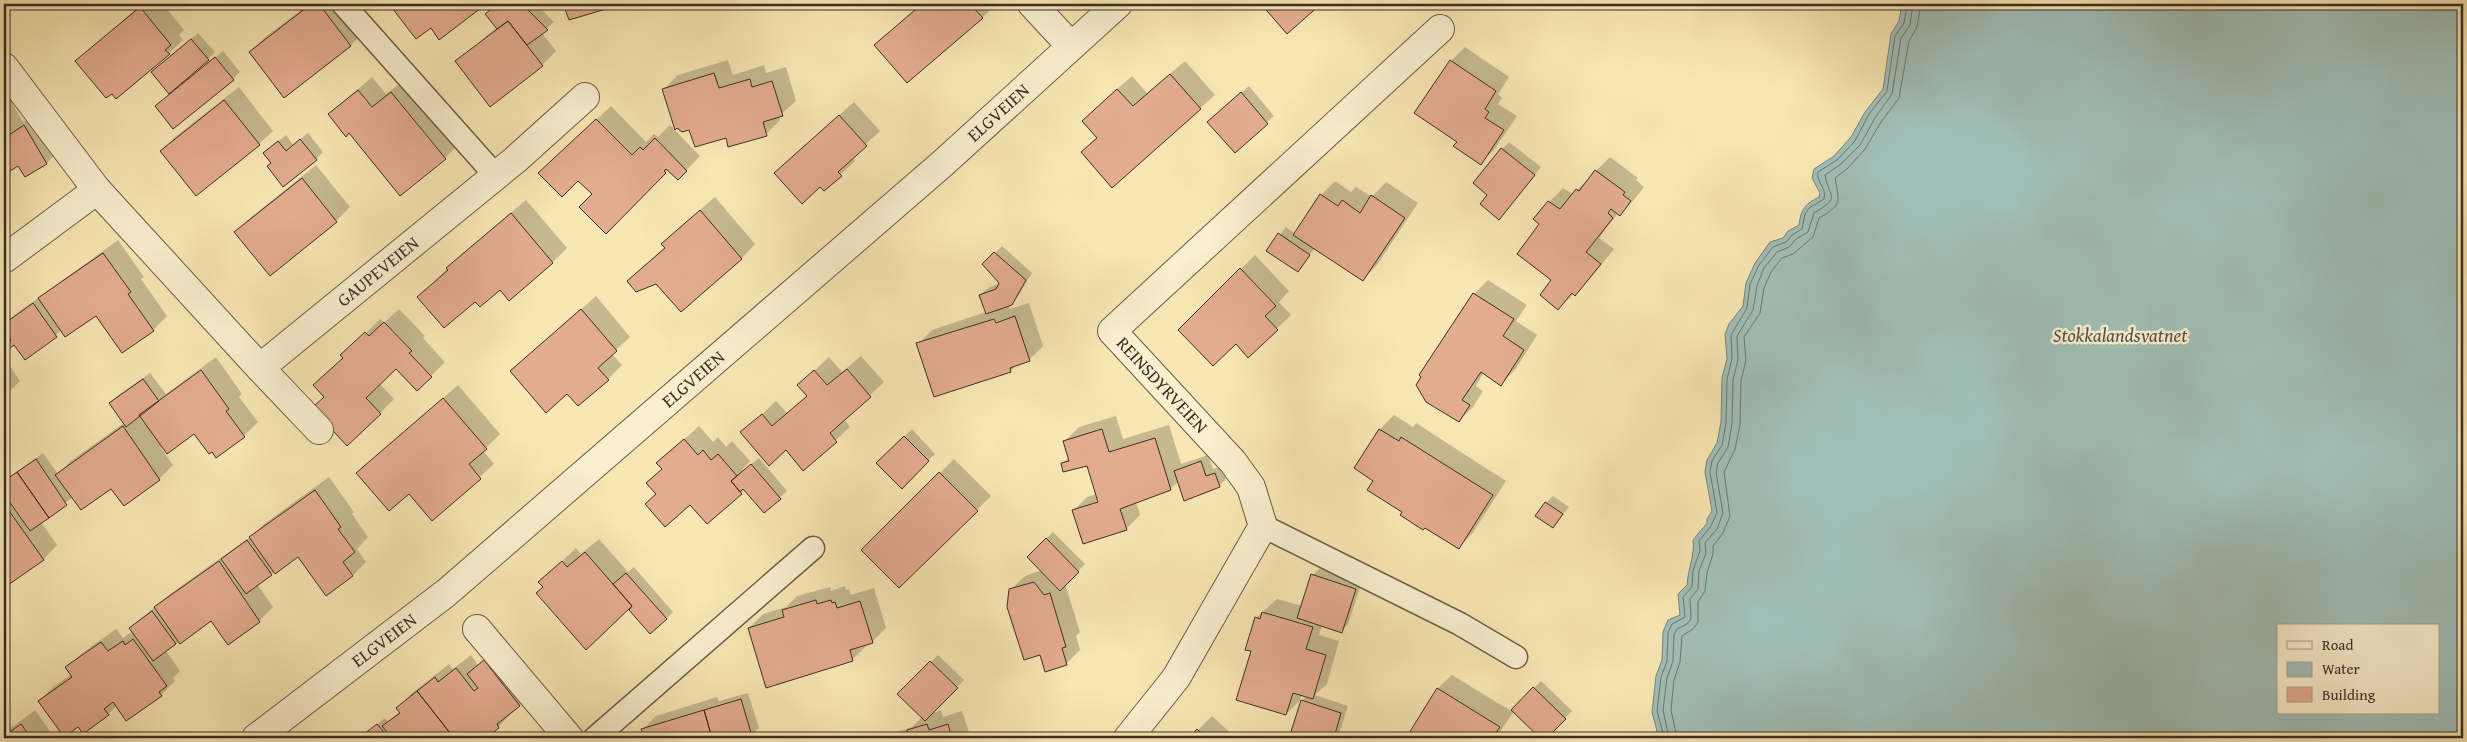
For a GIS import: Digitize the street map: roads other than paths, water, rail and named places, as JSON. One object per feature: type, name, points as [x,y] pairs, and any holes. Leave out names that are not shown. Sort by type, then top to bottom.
[{"type":"street","points":[[1032,4],[1070,45]]},
{"type":"street","name":"ELGVEIEN","points":[[256,738],[446,593],[942,164],[1070,45],[1118,4]]},
{"type":"street","name":"REINSDYRVEIEN","points":[[1264,526],[1251,487],[1233,462],[1112,331],[1440,28]]},
{"type":"street","points":[[4,67],[97,190],[319,430]]},
{"type":"street","name":"GAUPEVEIEN","points":[[260,368],[496,176],[585,97]]},
{"type":"street","points":[[4,259],[97,190]]},
{"type":"street","points":[[1128,738],[1176,678],[1264,526]]},
{"type":"street","points":[[477,629],[569,738]]},
{"type":"lane","points":[[343,4],[496,176]]},
{"type":"lane","points":[[1264,526],[1460,624],[1516,657]]},
{"type":"lane","points":[[595,738],[813,548]]},
{"type":"water","name":"Stokkalandsvatnet","points":[[1902,4],[2463,4],[2463,738],[1657,738],[1658,735],[1652,712],[1656,676],[1662,660],[1663,632],[1668,620],[1680,615],[1678,594],[1687,585],[1693,540],[1707,523],[1707,519],[1712,511],[1705,472],[1707,460],[1717,443],[1721,422],[1722,378],[1727,359],[1725,334],[1729,324],[1743,306],[1746,283],[1755,263],[1770,242],[1783,238],[1788,231],[1799,225],[1804,208],[1819,197],[1820,193],[1812,178],[1814,169],[1834,156],[1851,137],[1865,112],[1883,89],[1891,34],[1899,21]]}]
